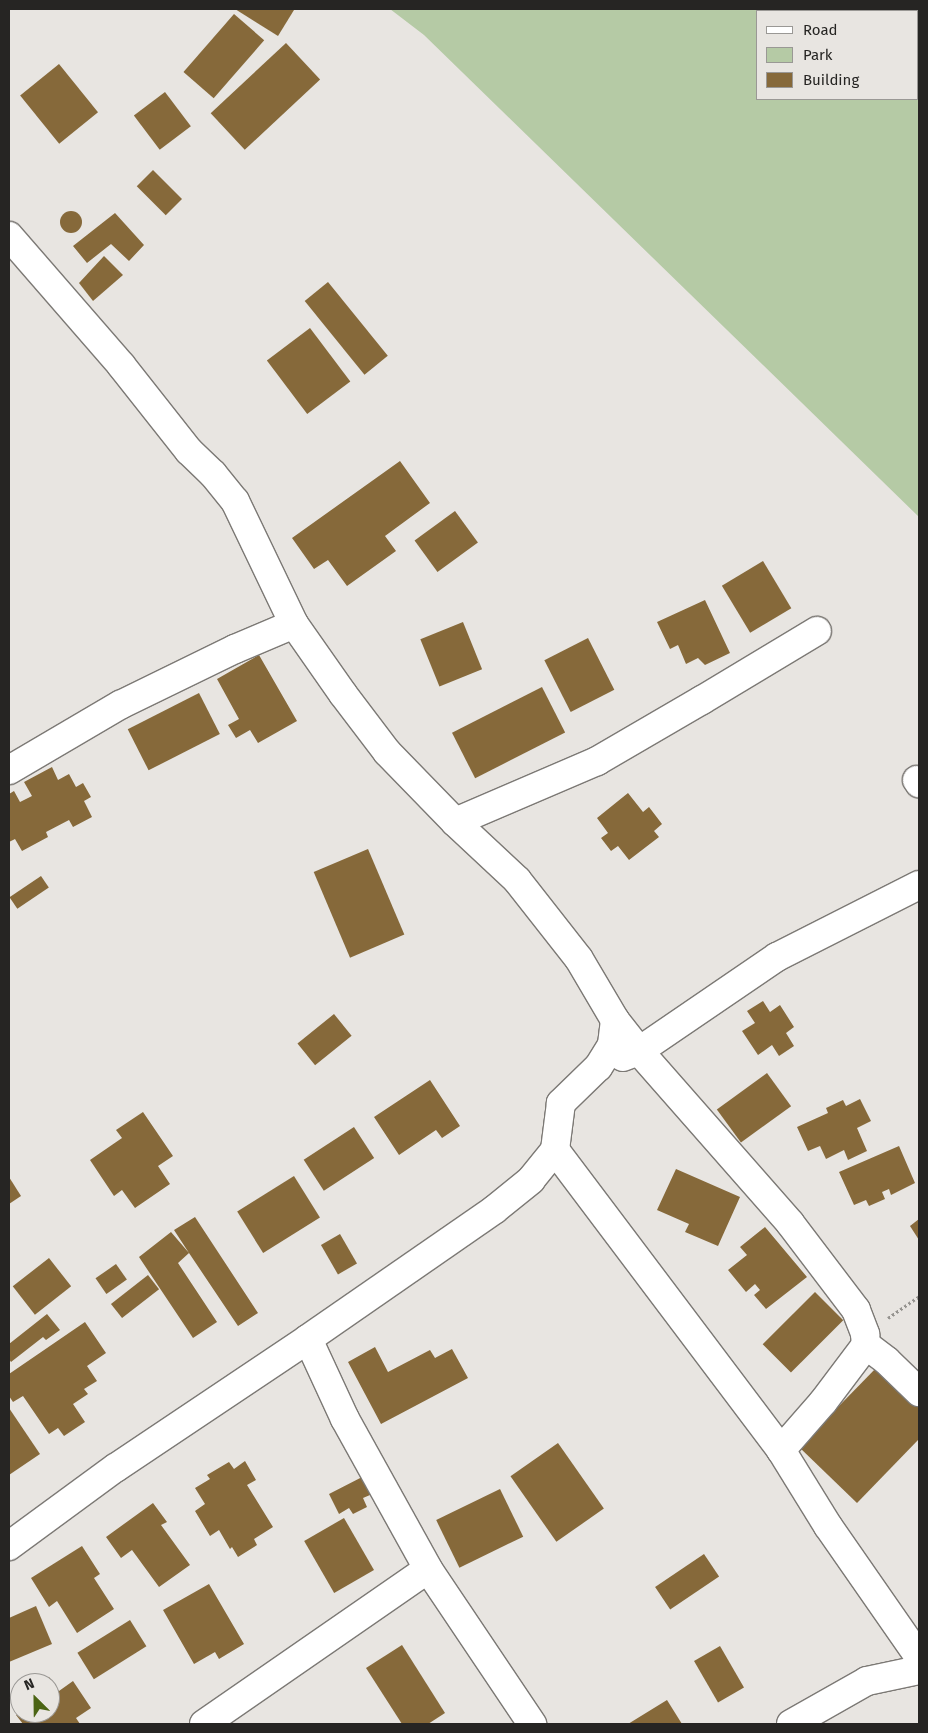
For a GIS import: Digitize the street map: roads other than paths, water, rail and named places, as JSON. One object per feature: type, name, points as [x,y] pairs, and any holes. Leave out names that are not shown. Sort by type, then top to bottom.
[{"type":"street","points":[[9,236],[122,365],[189,451],[213,474],[235,501],[294,624],[343,694],[387,752],[455,822],[517,880],[579,958],[615,1020],[639,1051],[790,1222],[856,1310],[865,1339],[919,1392]]},
{"type":"street","points":[[9,770],[120,705],[235,649],[294,624]]},
{"type":"street","points":[[455,822],[597,761],[817,630]]},
{"type":"street","points":[[598,1067],[639,1051],[777,957],[919,885]]},
{"type":"street","points":[[9,1546],[115,1468],[308,1339],[494,1210],[531,1180],[555,1150],[561,1103],[598,1067],[612,1045],[615,1020]]},
{"type":"street","points":[[555,1150],[781,1450],[828,1526],[919,1657]]},
{"type":"street","points":[[308,1339],[345,1419],[428,1569],[532,1724]]},
{"type":"street","points":[[781,1450],[823,1402],[865,1339]]},
{"type":"street","points":[[204,1724],[428,1569]]},
{"type":"street","points":[[791,1724],[867,1681],[919,1670]]}]
